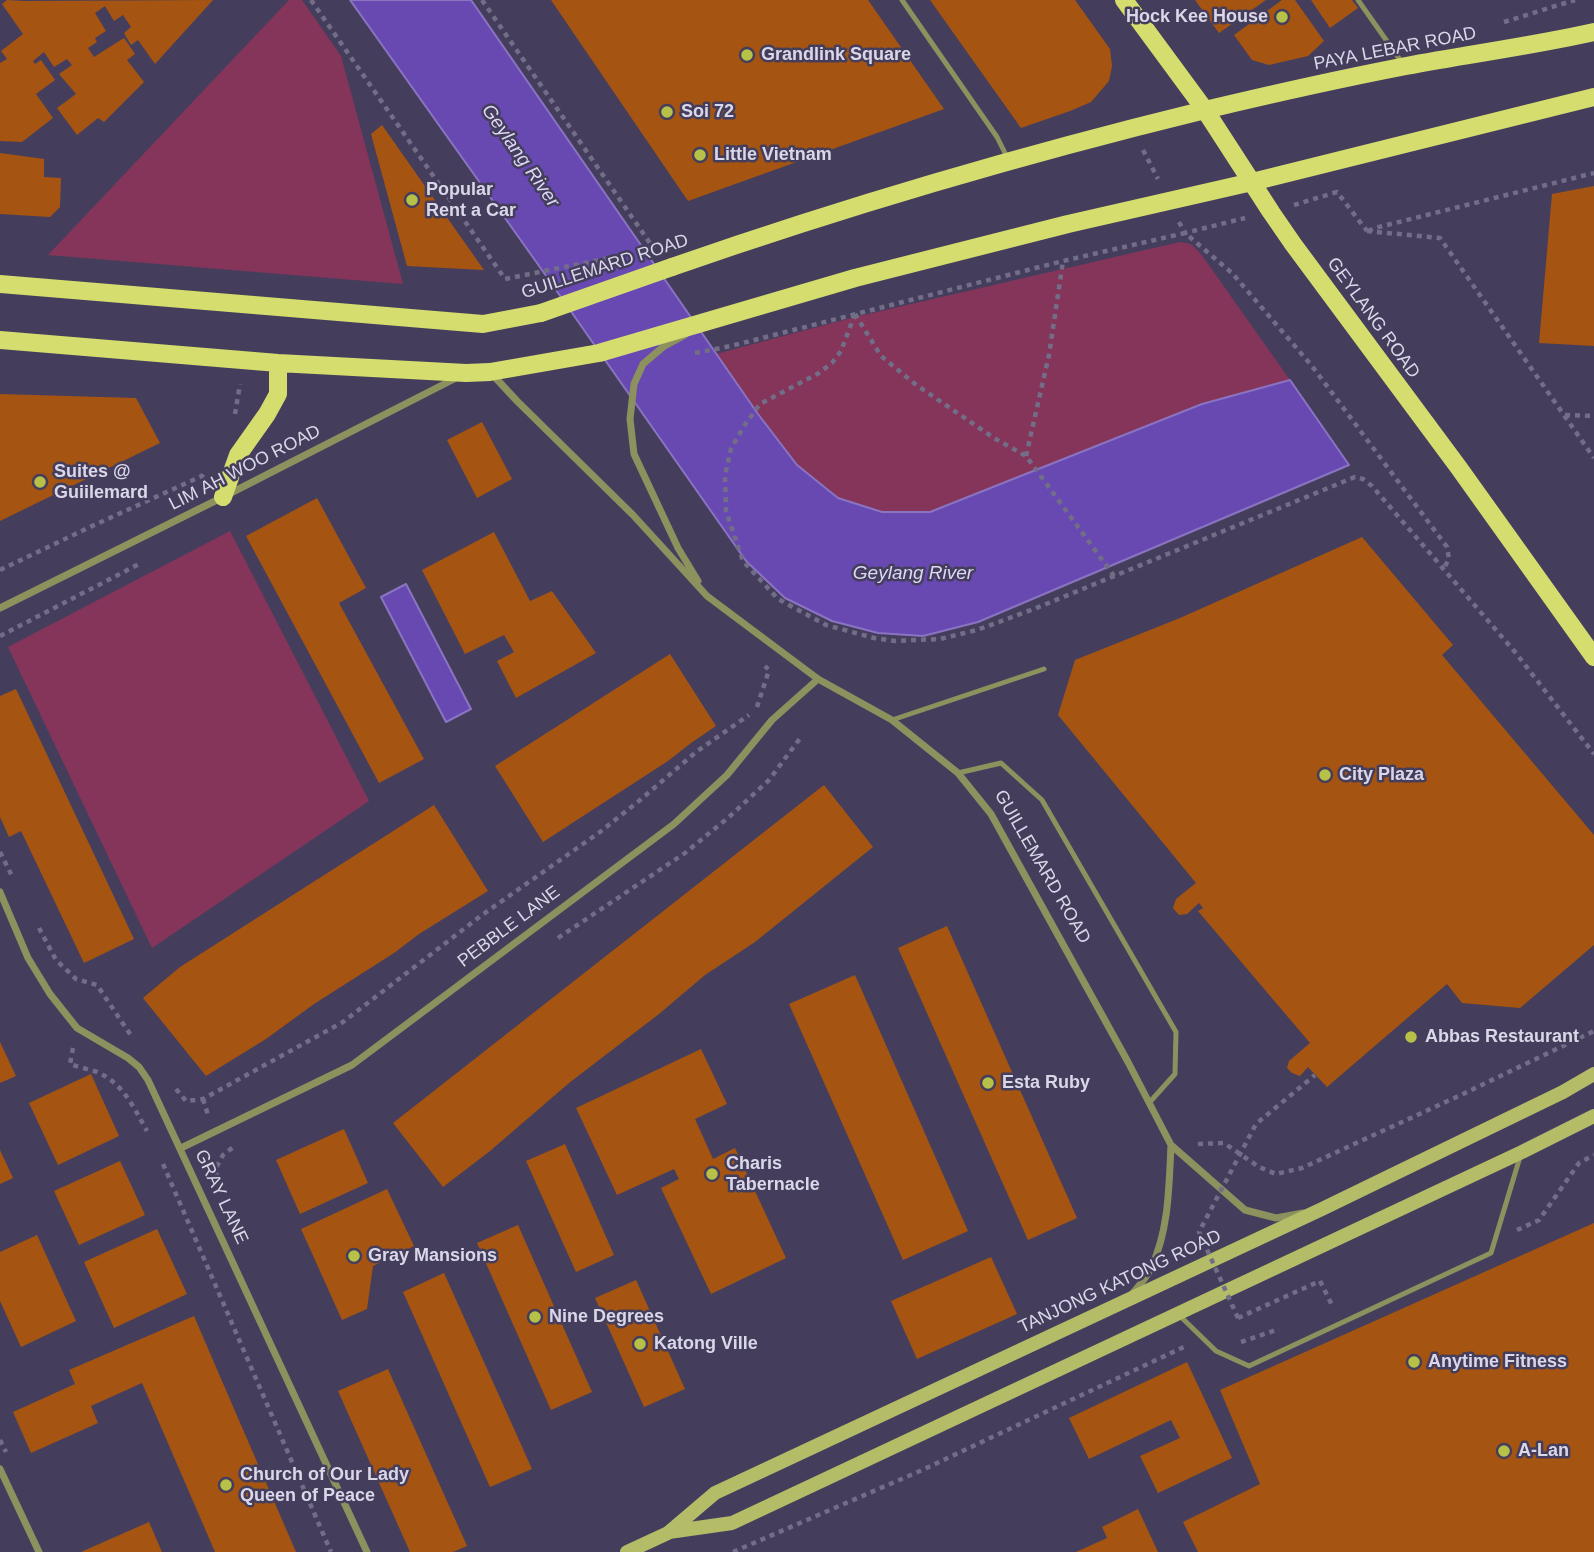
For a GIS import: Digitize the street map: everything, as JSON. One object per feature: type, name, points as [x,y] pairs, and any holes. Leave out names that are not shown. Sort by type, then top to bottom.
[{"type":"main road","name":"GEYLANG ROAD","points":[[1124,0],[1205,110],[1270,212],[1459,468],[1594,657]]},
{"type":"main road","name":"PAYA LEBAR ROAD","points":[[1205,110],[1405,66],[1594,32]]},
{"type":"main road","points":[[1252,182],[1594,97]]},
{"type":"main road","name":"GUILLEMARD ROAD","points":[[0,284],[483,324],[541,313],[769,233],[1008,160],[1205,110]]},
{"type":"main road","name":"GUILLEMARD ROAD","points":[[0,340],[278,363],[490,372],[599,353],[855,278],[1252,182]]},
{"type":"main road","points":[[223,498],[239,455],[278,394],[278,363]]},
{"type":"main road","name":"TANJONG KATONG ROAD","points":[[628,1552],[668,1533],[715,1493],[1322,1209],[1563,1093],[1594,1074]]},
{"type":"main road","name":"TANJONG KATONG ROAD","points":[[668,1533],[732,1523],[1594,1116]]},
{"type":"street","name":"GUILLEMARD ROAD","points":[[707,596],[678,548],[634,454],[630,419],[634,384],[643,364],[663,347],[719,316]]},
{"type":"street","name":"GUILLEMARD ROAD","points":[[490,372],[633,514],[707,596],[818,679],[892,720],[958,773],[991,814],[1171,1144],[1245,1210],[1276,1218],[1322,1209]]},
{"type":"street","name":"LIM AH WOO ROAD","points":[[0,608],[223,498],[466,373]]},
{"type":"street","name":"PEBBLE LANE","points":[[181,1149],[352,1065],[674,824],[727,775],[772,720],[818,679]]},
{"type":"street","name":"GRAY LANE","points":[[0,892],[28,958],[50,995],[77,1028],[139,1066],[148,1080],[367,1552]]},
{"type":"street","points":[[1130,1298],[1150,1271],[1159,1248],[1166,1217],[1171,1144]]},
{"type":"street","points":[[0,1469],[39,1552]]},
{"type":"lane","points":[[902,0],[997,137],[1008,160]]},
{"type":"lane","points":[[1358,0],[1405,66]]},
{"type":"lane","points":[[892,720],[1044,670]]},
{"type":"lane","points":[[958,773],[1001,764],[1042,800],[1176,1032],[1175,1074],[1149,1102]]},
{"type":"lane","points":[[1176,1313],[1216,1351],[1249,1366],[1492,1253],[1522,1152]]},
{"type":"path","points":[[311,0],[505,279],[628,255]]},
{"type":"path","points":[[482,0],[654,249],[641,252]]},
{"type":"path","points":[[1594,173],[1367,231],[1440,238],[1594,458]]},
{"type":"path","points":[[731,345],[1185,233],[1232,273],[1312,366],[1447,547],[1449,559],[1444,568]]},
{"type":"path","points":[[1026,456],[1052,342],[1063,261]]},
{"type":"path","points":[[855,314],[841,351],[832,363],[819,373],[760,404],[731,449],[725,475],[726,511],[743,561],[778,599],[826,625],[874,638],[895,641],[940,639],[1034,609],[1355,477],[1373,485],[1514,652],[1594,754]]},
{"type":"path","points":[[855,314],[881,356],[915,384],[994,438],[1026,456],[1114,576]]},
{"type":"path","points":[[232,424],[243,360]]},
{"type":"path","points":[[1564,415],[1594,416]]},
{"type":"path","points":[[0,570],[202,477],[210,466]]},
{"type":"path","points":[[0,636],[142,562]]},
{"type":"path","points":[[168,1080],[186,1101],[203,1099],[343,1022],[482,915],[600,832],[696,752],[756,709],[768,670],[760,661]]},
{"type":"path","points":[[0,852],[12,876]]},
{"type":"path","points":[[37,924],[56,960],[76,979],[97,985],[132,1037]]},
{"type":"path","points":[[77,1028],[69,1064],[98,1072],[114,1083],[126,1095],[150,1136]]},
{"type":"path","points":[[1171,1144],[1224,1143],[1259,1167],[1276,1174],[1302,1168],[1594,1031]]},
{"type":"path","points":[[1315,1075],[1256,1124],[1199,1232],[1238,1318],[1320,1281],[1341,1323]]},
{"type":"path","points":[[1495,1241],[1539,1220],[1579,1163],[1594,1155]]},
{"type":"path","points":[[161,1160],[331,1552]]},
{"type":"path","points":[[1240,1342],[1287,1326]]},
{"type":"path","points":[[733,1552],[746,1549],[920,1471],[1203,1338]]},
{"type":"shaded area","points":[[289,0],[302,0],[341,56],[403,284],[48,255]]},
{"type":"shaded area","points":[[1180,242],[1191,244],[1201,254],[1290,380],[1202,404],[930,512],[882,512],[838,498],[797,465],[716,354],[855,317]]},
{"type":"shaded area","points":[[230,531],[369,801],[152,948],[8,647]]},
{"type":"water","name":"Geylang River","points":[[350,0],[471,0],[758,414],[797,465],[838,498],[882,512],[930,512],[1202,404],[1290,380],[1349,465],[978,622],[923,636],[878,633],[832,621],[785,598],[746,561]]},
{"type":"water","points":[[406,584],[471,709],[446,722],[381,597]]},
{"type":"building","points":[[7,0],[213,0],[155,64],[138,40],[131,45],[124,33],[131,27],[123,15],[114,21],[105,6],[95,13],[106,31],[95,38],[97,42],[88,48],[94,57],[124,38],[135,54],[127,60],[144,82],[104,122],[98,118],[77,135],[57,108],[76,94],[59,74],[72,65],[67,59],[54,67],[44,52],[33,61],[35,64],[41,60],[55,80],[36,94],[53,118],[22,142],[0,141],[0,63],[7,59],[1,51],[23,34],[2,4]]},
{"type":"building","name":"Grandlink Square","points":[[551,0],[868,0],[944,109],[688,201]]},
{"type":"building","points":[[930,0],[1075,0],[1110,49],[1112,66],[1109,81],[1091,102],[1021,128]]},
{"type":"building","points":[[1195,0],[1266,0],[1219,33]]},
{"type":"building","name":"Hock Kee House","points":[[1282,0],[1295,0],[1324,41],[1308,56],[1269,65],[1252,60],[1234,35]]},
{"type":"building","points":[[1311,0],[1352,0],[1358,8],[1330,28]]},
{"type":"building","name":"Popular Rent a Car","points":[[382,125],[484,270],[407,266],[371,134]]},
{"type":"building","points":[[0,153],[44,159],[44,177],[61,178],[60,207],[50,217],[0,214]]},
{"type":"building","points":[[1594,186],[1594,346],[1539,343],[1552,194]]},
{"type":"building","name":"Suites @ Guiilemard","points":[[0,394],[136,398],[160,443],[0,521]]},
{"type":"building","points":[[482,422],[512,479],[477,498],[447,440]]},
{"type":"building","points":[[317,498],[366,588],[339,603],[424,759],[379,783],[246,536]]},
{"type":"building","points":[[494,532],[530,601],[552,591],[596,653],[516,698],[497,661],[514,652],[504,635],[465,654],[422,570]]},
{"type":"building","name":"City Plaza","points":[[1362,537],[1453,645],[1442,655],[1594,835],[1594,945],[1520,1008],[1462,1003],[1447,984],[1327,1087],[1308,1067],[1300,1076],[1287,1068],[1289,1061],[1310,1043],[1198,911],[1203,908],[1199,903],[1187,914],[1179,915],[1173,908],[1176,899],[1196,883],[1058,715],[1075,660],[1180,618]]},
{"type":"building","points":[[670,654],[716,726],[668,761],[543,842],[495,766]]},
{"type":"building","points":[[16,689],[134,939],[84,963],[21,831],[9,837],[0,817],[0,696]]},
{"type":"building","points":[[824,785],[873,847],[755,942],[705,975],[443,1187],[393,1123]]},
{"type":"building","points":[[434,805],[488,891],[206,1076],[143,998],[180,967]]},
{"type":"building","name":"Esta Ruby","points":[[947,926],[1077,1218],[1028,1240],[898,948]]},
{"type":"building","points":[[855,975],[968,1231],[903,1260],[789,1004]]},
{"type":"building","points":[[0,1042],[16,1076],[0,1083]]},
{"type":"building","name":"Charis Tabernacle","points":[[701,1049],[727,1104],[695,1119],[713,1159],[735,1148],[786,1258],[711,1294],[661,1188],[679,1179],[674,1169],[617,1195],[576,1108]]},
{"type":"building","points":[[91,1074],[119,1136],[58,1165],[29,1103]]},
{"type":"building","points":[[344,1129],[368,1183],[300,1214],[276,1160]]},
{"type":"building","points":[[565,1144],[614,1255],[576,1272],[526,1161]]},
{"type":"building","points":[[0,1150],[13,1178],[0,1184]]},
{"type":"building","points":[[120,1161],[145,1215],[79,1245],[54,1191]]},
{"type":"building","name":"Gray Mansions","points":[[387,1189],[414,1246],[373,1266],[367,1309],[342,1320],[301,1229]]},
{"type":"building","points":[[1594,1223],[1594,1552],[1198,1552],[1183,1522],[1260,1484],[1220,1390]]},
{"type":"building","name":"Nine Degrees","points":[[518,1225],[592,1392],[551,1410],[477,1243]]},
{"type":"building","points":[[157,1229],[187,1294],[114,1328],[84,1262]]},
{"type":"building","points":[[37,1235],[76,1321],[21,1347],[0,1301],[0,1252]]},
{"type":"building","points":[[991,1257],[1017,1314],[917,1359],[891,1301]]},
{"type":"building","points":[[444,1273],[532,1469],[490,1487],[403,1292]]},
{"type":"building","name":"Katong Ville","points":[[636,1280],[685,1389],[644,1407],[595,1298]]},
{"type":"building","points":[[194,1316],[296,1552],[215,1552],[142,1383],[91,1406],[98,1423],[31,1453],[13,1412],[75,1384],[69,1370]]},
{"type":"building","points":[[1187,1362],[1232,1458],[1158,1493],[1140,1456],[1180,1438],[1171,1420],[1089,1459],[1069,1418]]},
{"type":"building","points":[[388,1369],[467,1546],[453,1552],[410,1552],[338,1391]]},
{"type":"building","points":[[1138,1509],[1158,1552],[1076,1552],[1107,1538],[1102,1527]]},
{"type":"building","points":[[149,1522],[162,1552],[81,1552]]},
{"type":"place","name":"Hock Kee House","points":[[1282,17]]},
{"type":"place","name":"Grandlink Square","points":[[747,55]]},
{"type":"place","name":"Soi 72","points":[[667,112]]},
{"type":"place","name":"Little Vietnam","points":[[700,155]]},
{"type":"place","name":"Popular Rent a Car","points":[[412,200]]},
{"type":"place","name":"Suites @ Guiilemard","points":[[40,482]]},
{"type":"place","name":"City Plaza","points":[[1325,775]]},
{"type":"place","name":"Abbas Restaurant","points":[[1411,1037]]},
{"type":"place","name":"Esta Ruby","points":[[988,1083]]},
{"type":"place","name":"Charis Tabernacle","points":[[712,1174]]},
{"type":"place","name":"Gray Mansions","points":[[354,1256]]},
{"type":"place","name":"Nine Degrees","points":[[535,1317]]},
{"type":"place","name":"Katong Ville","points":[[640,1344]]},
{"type":"place","name":"Anytime Fitness","points":[[1414,1362]]},
{"type":"place","name":"A-Lan","points":[[1504,1451]]},
{"type":"place","name":"Church of Our Lady Queen of Peace","points":[[226,1485]]}]
